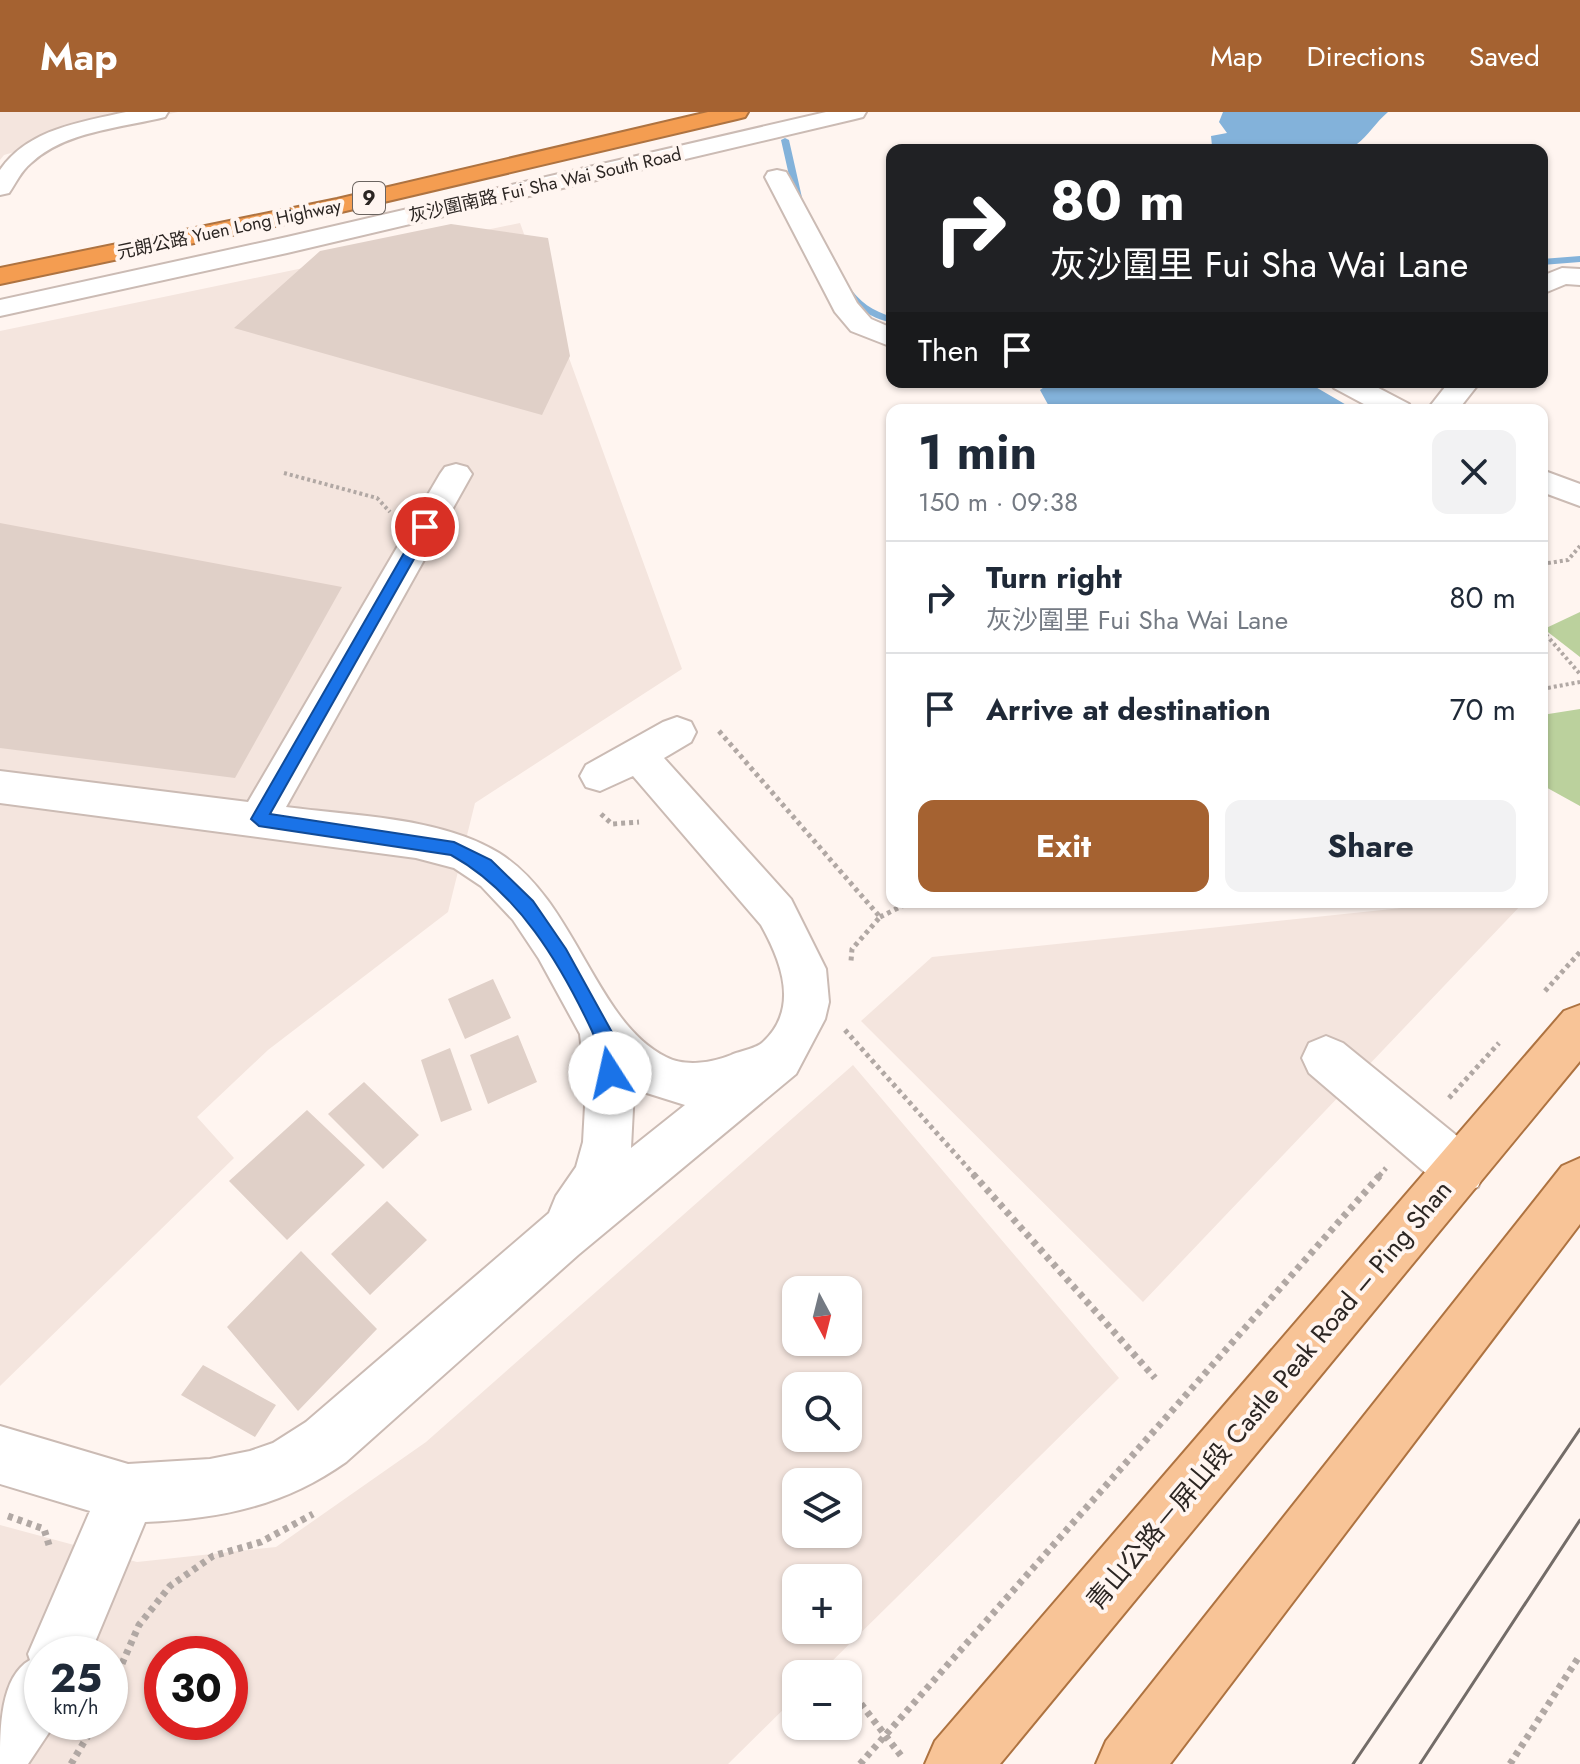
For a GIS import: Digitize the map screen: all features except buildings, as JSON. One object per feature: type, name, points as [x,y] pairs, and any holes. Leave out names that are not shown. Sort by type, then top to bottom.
[{"type":"highway","name":"元朗公路 Yuen Long Highway","points":[[0,276],[322,209],[737,112]]},
{"type":"main road","name":"青山公路－屏山段 Castle Peak Road – Ping Shan","points":[[958,1764],[1460,1170],[1560,1012]]},
{"type":"main road","points":[[1129,1764],[1580,1183]]},
{"type":"street","points":[[0,188],[21,158],[36,147],[157,112]]},
{"type":"street","name":"灰沙圍南路 Fui Sha Wai South Road","points":[[0,308],[287,245],[855,112]]},
{"type":"street","points":[[777,177],[845,306],[861,325],[886,335]]},
{"type":"street","points":[[1548,283],[1562,276],[1580,277]]},
{"type":"street","points":[[1356,388],[1386,404]]},
{"type":"street","points":[[1447,404],[1460,388]]},
{"type":"street","points":[[259,819],[456,474]]},
{"type":"street","points":[[1548,483],[1580,496]]},
{"type":"street","points":[[600,776],[677,732]]},
{"type":"street","points":[[0,1455],[128,1493],[201,1490],[252,1480],[289,1466],[326,1442],[560,1237],[779,1059],[795,1038],[804,1017],[808,992],[806,968],[776,912],[637,754]]},
{"type":"street","points":[[0,787],[259,819],[454,849],[484,865],[527,906],[560,954],[603,1034],[636,1065],[670,1081],[703,1085],[779,1059]]},
{"type":"street","points":[[560,1237],[597,1177],[607,1140],[612,1108],[603,1034]]},
{"type":"street","points":[[1326,1058],[1460,1170]]},
{"type":"street","points":[[67,1636],[128,1493]]},
{"type":"street","points":[[0,1749],[24,1716]]},
{"type":"path","points":[[284,473],[377,498],[391,513],[388,521]]},
{"type":"path","points":[[1548,563],[1568,560],[1580,546]]},
{"type":"path","points":[[1548,637],[1580,674]]},
{"type":"path","points":[[1548,688],[1580,682]]},
{"type":"path","points":[[880,917],[898,908]]},
{"type":"path","points":[[1560,1012],[1580,952]]},
{"type":"path","points":[[839,1023],[1155,1378]]},
{"type":"path","points":[[860,1764],[1509,1032]]},
{"type":"path","points":[[1510,1764],[1580,1655]]},
{"type":"path","points":[[862,1705],[909,1764]]},
{"type":"path","points":[[71,1764],[85,1740]]},
{"type":"shaded area","points":[[0,112],[178,112],[49,142],[4,155],[0,160]]},
{"type":"shaded area","points":[[520,223],[682,669],[475,803],[448,912],[268,1050],[197,1117],[234,1158],[0,1386],[0,331]]},
{"type":"shaded area","points":[[1402,908],[1518,908],[1143,1302],[861,1021],[932,957]]},
{"type":"shaded area","points":[[853,1065],[1119,1378],[862,1632],[862,1564],[782,1564],[782,1644],[849,1644],[833,1660],[782,1660],[782,1711],[728,1764],[0,1764],[0,1525],[137,1562],[276,1547],[426,1442]]},
{"type":"green space","points":[[1580,612],[1580,657],[1548,632],[1548,627]]},
{"type":"green space","points":[[1580,709],[1580,806],[1548,788],[1548,714]]},
{"type":"water","points":[[1223,112],[1388,112],[1357,144],[1212,144],[1211,136],[1227,133],[1219,122]]},
{"type":"water","points":[[1317,388],[1345,404],[1048,404],[1040,390]]},
{"type":"waterway","points":[[785,140],[799,202]]},
{"type":"waterway","points":[[1548,262],[1580,259]]},
{"type":"waterway","points":[[845,287],[865,309],[886,318]]},
{"type":"tram line","points":[[1353,1764],[1580,1429]]},
{"type":"tram line","points":[[1420,1764],[1580,1520]]},
{"type":"route","points":[[425,527],[259,819],[454,849],[484,865],[527,906],[560,954],[603,1034],[610,1073]]}]
